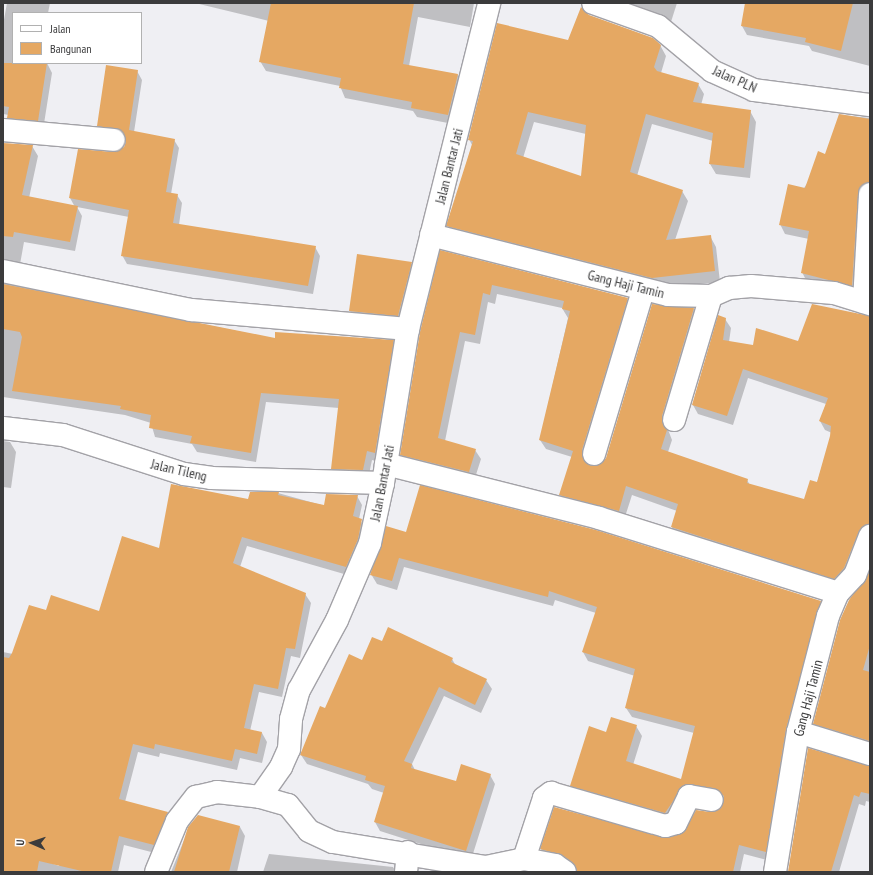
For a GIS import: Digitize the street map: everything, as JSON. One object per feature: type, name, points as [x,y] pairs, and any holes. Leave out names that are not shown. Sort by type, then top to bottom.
[{"type":"street","name":"Jalan Bantar Jati","points":[[260,797],[289,749],[291,719],[299,690],[338,620],[370,543],[385,474],[408,328],[489,3]]},
{"type":"street","name":"Jalan PLN","points":[[594,3],[658,26],[712,70],[754,90],[870,105]]},
{"type":"street","points":[[3,130],[114,140]]},
{"type":"street","points":[[867,303],[870,194]]},
{"type":"street","name":"Gang Haji Tamin","points":[[431,235],[643,291],[668,295],[712,296],[729,288],[751,286],[834,293],[867,303]]},
{"type":"street","points":[[3,271],[191,310],[408,328]]},
{"type":"street","points":[[594,454],[643,291]]},
{"type":"street","points":[[674,420],[712,296]]},
{"type":"street","name":"Jalan Tileng","points":[[3,428],[63,435],[197,476],[385,474],[599,518],[838,592]]},
{"type":"street","name":"Gang Haji Tamin","points":[[775,872],[798,732],[838,592],[855,575],[870,536]]},
{"type":"street","points":[[798,732],[870,754]]},
{"type":"street","points":[[156,872],[177,821],[196,798],[217,792],[260,797],[288,805],[309,831],[333,842],[407,862],[485,869],[524,858],[555,864],[565,872]]},
{"type":"street","points":[[524,858],[544,798],[551,793],[666,826],[676,823],[689,796],[712,800]]},
{"type":"building","points":[[271,3],[414,3],[403,64],[458,74],[448,115],[411,108],[412,102],[339,88],[341,78],[259,62]]},
{"type":"building","points":[[745,3],[853,3],[841,51],[805,42],[806,38],[741,26]]},
{"type":"building","points":[[581,7],[589,15],[653,38],[661,45],[654,67],[657,71],[699,83],[693,102],[751,110],[744,168],[709,164],[713,133],[646,114],[630,172],[683,190],[666,240],[711,235],[715,271],[652,278],[446,226],[473,141],[468,140],[497,23],[568,40]],"holes":[[[528,112],[586,125],[581,176],[516,154]]]},
{"type":"building","points":[[3,63],[47,64],[38,121],[7,118],[9,107],[3,106]]},
{"type":"building","points":[[106,65],[138,70],[129,130],[175,139],[166,192],[178,194],[173,223],[316,246],[308,286],[121,256],[129,210],[69,198],[78,149],[113,152],[124,147],[126,142],[121,130],[97,126]]},
{"type":"building","points":[[839,114],[870,119],[870,182],[860,187],[858,193],[852,286],[801,273],[809,231],[779,225],[788,184],[805,188],[818,151],[825,154]]},
{"type":"building","points":[[3,143],[33,145],[22,195],[78,206],[70,242],[14,232],[13,237],[3,236]]},
{"type":"building","points":[[440,250],[628,298],[582,450],[585,462],[591,466],[602,463],[606,458],[652,304],[694,308],[662,416],[667,430],[661,449],[748,479],[747,483],[804,499],[810,480],[817,482],[830,436],[831,426],[819,421],[828,398],[743,369],[727,416],[692,405],[718,315],[726,318],[723,340],[753,345],[756,328],[798,341],[812,304],[870,316],[870,524],[859,531],[844,568],[834,579],[671,527],[678,504],[626,486],[619,511],[559,495],[573,451],[539,440],[570,311],[562,309],[564,301],[492,285],[490,295],[483,293],[475,335],[460,332],[438,438],[476,449],[469,472],[400,455],[420,332]]},
{"type":"building","points":[[357,254],[412,262],[398,316],[349,311]]},
{"type":"building","points":[[3,284],[275,338],[275,332],[394,340],[375,453],[367,451],[363,470],[331,469],[339,399],[261,393],[251,453],[190,443],[192,436],[149,428],[151,415],[120,409],[121,406],[12,391],[22,337],[20,332],[3,329]]},
{"type":"building","points":[[171,484],[248,499],[250,492],[279,492],[278,495],[324,505],[326,494],[358,495],[353,516],[362,519],[358,539],[346,567],[242,537],[233,563],[306,593],[295,649],[286,648],[278,689],[254,684],[244,728],[262,732],[257,754],[235,749],[232,761],[155,744],[154,749],[133,744],[119,799],[168,812],[154,845],[119,836],[111,872],[86,872],[39,861],[37,872],[3,872],[3,657],[9,658],[12,653],[29,605],[46,610],[51,595],[99,611],[122,536],[159,548]]},
{"type":"building","points":[[420,485],[596,530],[821,601],[786,729],[766,852],[739,845],[733,872],[577,872],[572,862],[562,855],[540,849],[554,807],[668,838],[684,832],[696,810],[710,812],[721,808],[724,796],[714,788],[684,785],[665,813],[570,786],[589,726],[606,732],[611,717],[637,725],[626,761],[681,779],[695,726],[625,708],[635,669],[582,652],[597,607],[549,591],[548,597],[399,558],[392,581],[370,575],[386,526],[406,532]]},
{"type":"building","points":[[870,571],[870,645],[863,670],[870,672],[870,741],[813,724],[840,620],[849,600]]},
{"type":"building","points":[[388,627],[453,658],[451,662],[487,679],[475,705],[439,687],[404,761],[412,764],[411,768],[456,781],[461,764],[491,774],[466,851],[374,822],[385,786],[365,780],[366,776],[300,755],[320,706],[325,708],[349,654],[362,660],[372,637],[382,641]]},
{"type":"building","points":[[808,748],[870,766],[870,794],[861,792],[859,797],[854,795],[831,872],[788,872]]},
{"type":"building","points":[[198,815],[240,826],[229,872],[174,872],[188,827]]}]
